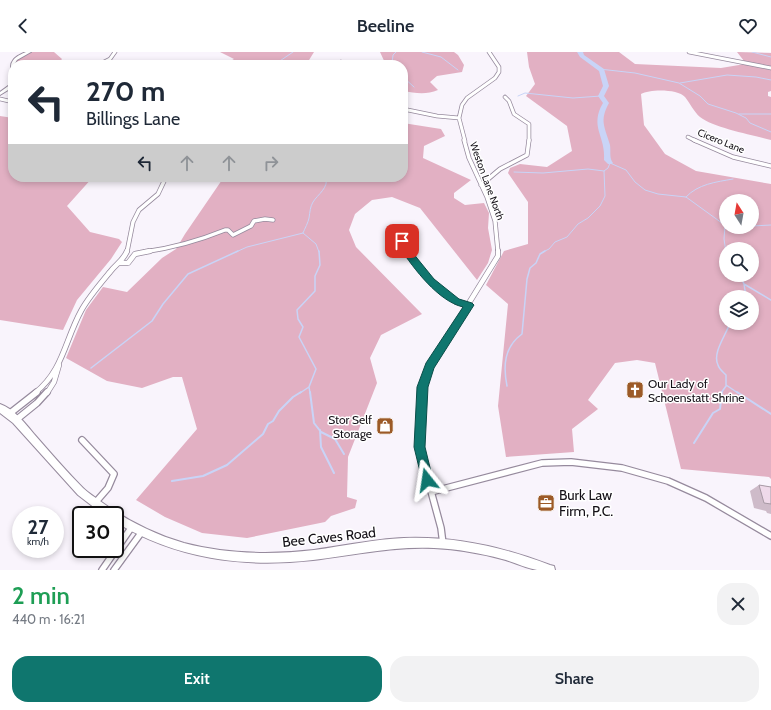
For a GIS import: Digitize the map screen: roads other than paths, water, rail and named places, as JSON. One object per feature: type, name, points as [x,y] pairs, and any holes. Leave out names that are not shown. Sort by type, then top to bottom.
[{"type":"main road","points":[[14,60],[29,52]]},
{"type":"main road","points":[[0,408],[16,420],[81,492],[99,506]]},
{"type":"main road","name":"Bee Caves Road","points":[[124,523],[141,533],[176,546],[222,556],[263,558],[311,555],[388,545],[417,543],[443,544],[489,551],[550,570]]},
{"type":"street","points":[[108,60],[115,52]]},
{"type":"street","points":[[408,110],[437,116],[458,118],[462,106],[467,98],[495,78],[499,72],[499,67],[489,52]]},
{"type":"street","points":[[689,52],[771,68]]},
{"type":"street","points":[[481,185],[500,169],[527,155],[530,134],[529,124],[514,114],[509,101],[505,97]]},
{"type":"street","name":"Weston Lane North","points":[[443,544],[441,528],[419,447],[422,387],[430,366],[498,256],[495,221],[469,158],[458,118]]},
{"type":"street","name":"Cicero Lane","points":[[688,137],[733,157],[771,166]]},
{"type":"street","points":[[16,420],[36,405],[51,387],[59,374],[60,365],[81,311],[111,271],[124,259],[128,249],[133,222],[139,210],[162,188],[164,182]]},
{"type":"street","points":[[120,263],[128,263],[135,254],[176,247],[203,239],[225,230],[228,230],[233,235],[251,226],[254,221],[265,219],[273,220]]},
{"type":"street","points":[[402,241],[404,248],[430,281],[456,302],[469,305]]},
{"type":"street","points":[[8,414],[44,386],[60,365]]},
{"type":"street","points":[[82,440],[114,474],[108,488],[95,503]]},
{"type":"street","points":[[431,492],[542,463],[571,462],[622,468],[668,481],[706,498],[771,536]]},
{"type":"street","points":[[102,570],[131,528]]},
{"type":"street","points":[[114,570],[141,533]]},
{"type":"waterway","points":[[281,60],[293,52]]},
{"type":"waterway","points":[[392,60],[393,55],[396,52]]},
{"type":"waterway","points":[[422,52],[441,57],[458,70]]},
{"type":"waterway","points":[[580,52],[582,56],[602,70],[606,86],[601,96],[606,103],[601,111],[600,126],[607,145],[607,160],[610,163]]},
{"type":"waterway","points":[[752,52],[771,57]]},
{"type":"waterway","points":[[599,69],[635,73],[679,83],[700,96],[708,104],[736,113],[746,118],[750,123],[771,132]]},
{"type":"waterway","points":[[680,83],[727,75],[756,77],[771,80]]},
{"type":"waterway","points":[[408,82],[414,87]]},
{"type":"waterway","points":[[518,96],[525,93],[573,98],[601,96]]},
{"type":"waterway","points":[[739,114],[771,114]]},
{"type":"waterway","points":[[604,171],[608,168],[610,163],[626,170],[635,182],[645,190],[658,194],[686,197]]},
{"type":"waterway","points":[[514,172],[543,173],[588,169],[604,171]]},
{"type":"waterway","points":[[545,251],[555,242],[567,237],[578,224],[588,218],[600,206],[605,196],[604,171]]},
{"type":"waterway","points":[[686,197],[702,186],[733,179]]},
{"type":"waterway","points":[[303,233],[309,220],[312,204],[325,188],[327,182]]},
{"type":"waterway","points":[[686,197],[719,221]]},
{"type":"waterway","points":[[759,226],[771,225]]},
{"type":"waterway","points":[[236,252],[247,247],[303,233]]},
{"type":"waterway","points":[[303,233],[316,244],[319,252]]},
{"type":"waterway","points":[[724,234],[724,242]]},
{"type":"waterway","points":[[91,368],[152,321],[163,304],[188,274],[238,251]]},
{"type":"waterway","points":[[309,387],[316,369],[299,337],[303,327],[298,319],[297,310],[315,291],[315,276],[320,265],[319,251]]},
{"type":"waterway","points":[[507,386],[505,371],[506,357],[516,339],[522,334],[527,279],[530,268],[536,263],[540,254],[545,251]]},
{"type":"waterway","points":[[744,284],[771,300]]},
{"type":"waterway","points":[[744,284],[745,290]]},
{"type":"waterway","points":[[727,330],[718,350],[717,360],[719,368],[726,375],[726,385],[738,393]]},
{"type":"waterway","points":[[721,393],[726,386]]},
{"type":"waterway","points":[[300,393],[309,387]]},
{"type":"waterway","points":[[309,387],[310,393]]},
{"type":"waterway","points":[[172,481],[203,476],[227,465],[263,434],[268,424],[273,421],[279,411],[293,397],[301,392]]},
{"type":"waterway","points":[[310,392],[314,423],[320,431]]},
{"type":"waterway","points":[[694,443],[713,413],[720,409],[722,392]]},
{"type":"waterway","points":[[737,392],[771,414]]},
{"type":"waterway","points":[[320,431],[335,439],[344,454]]},
{"type":"waterway","points":[[320,431],[321,447],[334,473]]},
{"type":"place","name":"Our Lady of Schoenstatt Shrine","points":[[635,390]]},
{"type":"place","name":"Stor Self Storage","points":[[385,426]]},
{"type":"place","name":"Burk Law Firm, P.C.","points":[[546,503]]}]
